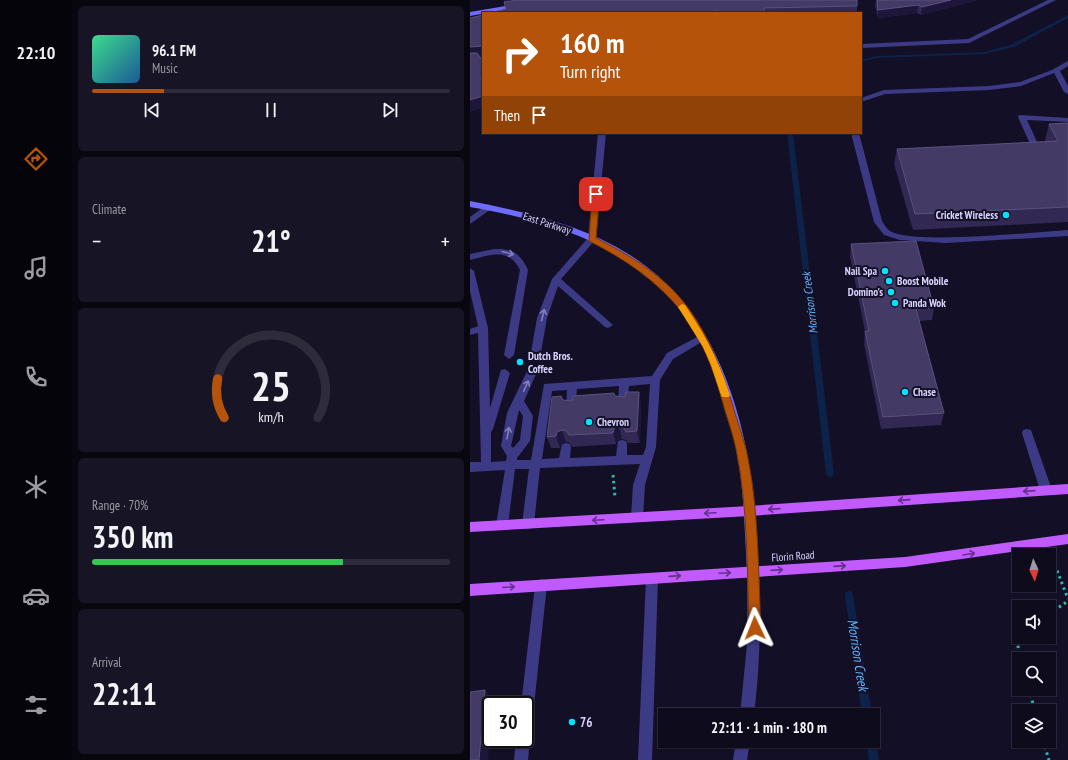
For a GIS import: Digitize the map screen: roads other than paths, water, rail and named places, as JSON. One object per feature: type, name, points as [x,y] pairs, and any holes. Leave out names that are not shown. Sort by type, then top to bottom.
[{"type":"main road","points":[[470,527],[749,511],[1068,489]]},
{"type":"main road","name":"Florin Road","points":[[470,590],[905,562],[1068,539]]},
{"type":"street","points":[[862,46],[969,41],[1053,0]]},
{"type":"street","points":[[482,12],[525,5]]},
{"type":"street","points":[[470,14],[482,12]]},
{"type":"street","points":[[862,100],[884,92],[989,88],[1021,84],[1056,70],[1068,63]]},
{"type":"street","points":[[1056,70],[1068,92]]},
{"type":"street","points":[[1034,144],[1022,117],[1068,120]]},
{"type":"street","points":[[536,352],[542,318],[556,280],[592,239],[602,134]]},
{"type":"street","points":[[855,134],[878,222],[886,233],[902,238],[946,239],[1068,233]]},
{"type":"street","name":"East Parkway","points":[[470,204],[535,218],[592,239],[614,250],[643,269],[658,282],[685,311],[702,338],[716,365],[741,449],[749,511],[755,628],[751,693],[748,708]]},
{"type":"street","points":[[470,221],[488,207]]},
{"type":"street","points":[[470,258],[497,251],[514,254],[524,270],[509,355]]},
{"type":"street","points":[[470,271],[483,328],[486,466]]},
{"type":"street","points":[[556,280],[608,324]]},
{"type":"street","points":[[470,332],[483,328]]},
{"type":"street","points":[[637,517],[639,485],[651,447],[655,380],[670,356],[702,338]]},
{"type":"street","points":[[502,525],[511,461],[506,446],[512,413],[532,372]]},
{"type":"street","points":[[486,436],[505,374]]},
{"type":"street","points":[[528,524],[535,465],[548,387],[655,380]]},
{"type":"street","points":[[623,404],[624,382]]},
{"type":"street","points":[[571,408],[572,385]]},
{"type":"street","points":[[511,461],[525,441],[528,416],[519,401]]},
{"type":"street","points":[[1027,433],[1046,490]]},
{"type":"street","points":[[621,460],[622,444]]},
{"type":"street","points":[[564,464],[566,447]]},
{"type":"street","points":[[470,467],[486,466],[511,461],[535,465],[648,459]]},
{"type":"street","points":[[645,760],[652,578]]},
{"type":"street","points":[[528,696],[540,585]]},
{"type":"street","points":[[521,760],[522,748]]},
{"type":"street","points":[[740,760],[742,748]]},
{"type":"waterway","name":"Morrison Creek","points":[[862,61],[877,57],[985,53],[1012,46],[1068,16]]},
{"type":"waterway","name":"Morrison Creek","points":[[790,134],[830,474]]},
{"type":"waterway","name":"Morrison Creek","points":[[849,595],[866,708]]},
{"type":"waterway","name":"Morrison Creek","points":[[872,748],[874,760]]},
{"type":"place","name":"Cricket Wireless","points":[[1006,215]]},
{"type":"place","name":"Nail Spa","points":[[885,271]]},
{"type":"place","name":"Boost Mobile","points":[[889,281]]},
{"type":"place","name":"Domino's","points":[[891,292]]},
{"type":"place","name":"Panda Wok","points":[[895,303]]},
{"type":"place","name":"Dutch Bros. Coffee","points":[[520,362]]},
{"type":"place","name":"Chase","points":[[905,392]]},
{"type":"place","name":"Chevron","points":[[589,422]]},
{"type":"place","name":"76","points":[[572,722]]}]
